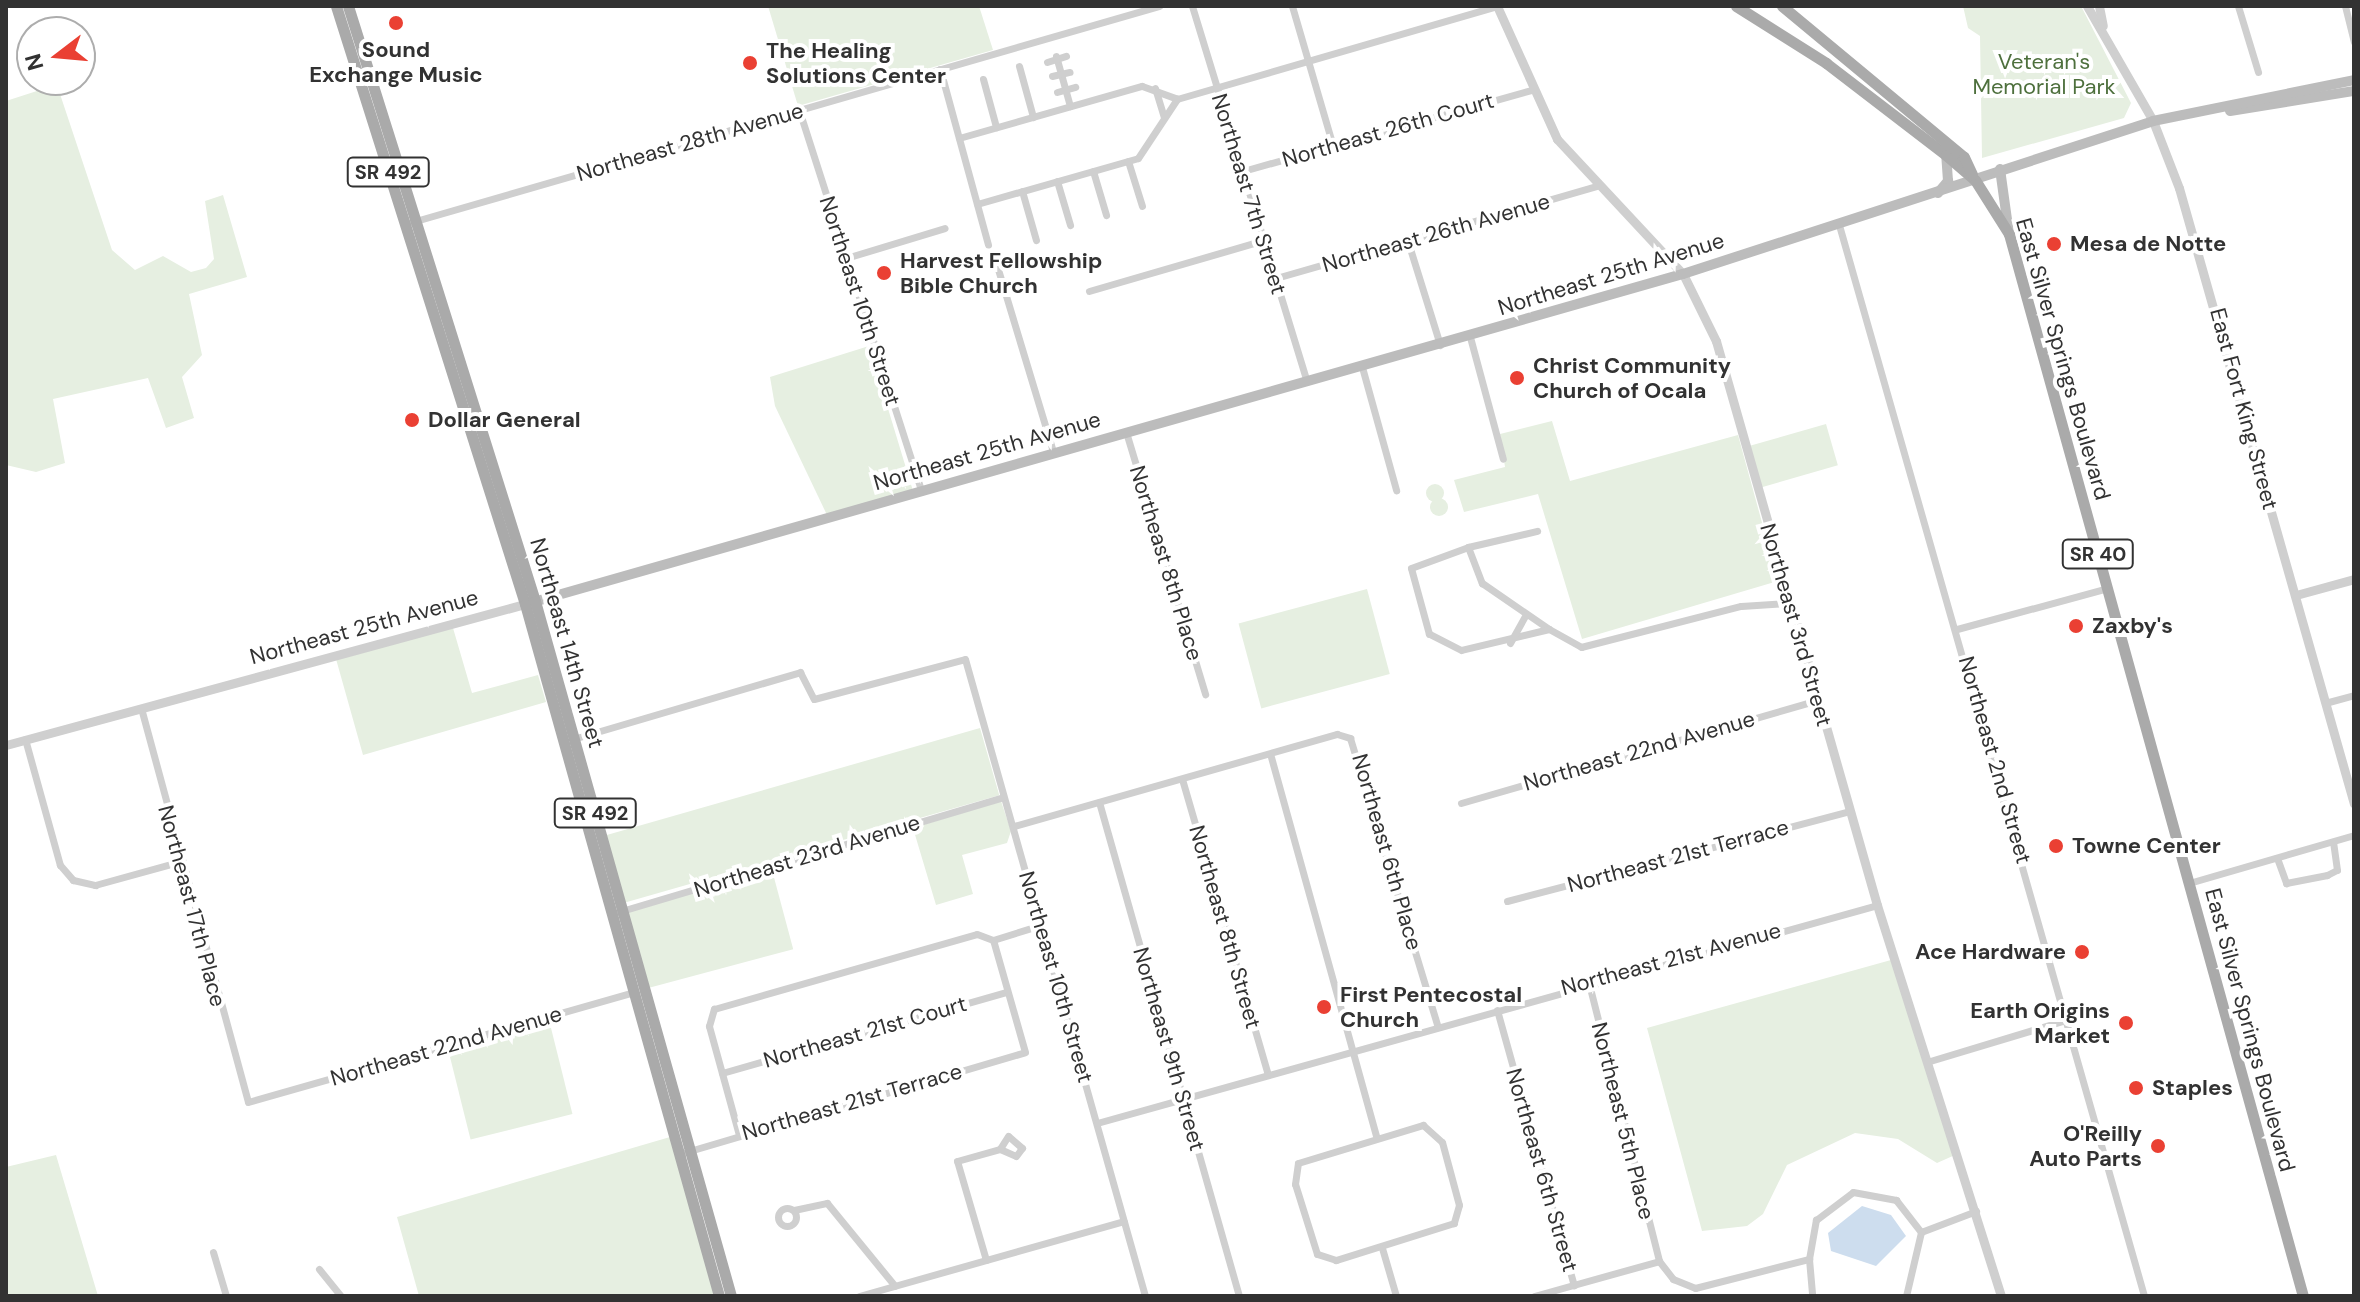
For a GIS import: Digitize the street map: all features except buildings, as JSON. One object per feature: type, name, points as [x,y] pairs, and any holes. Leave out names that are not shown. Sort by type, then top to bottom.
[{"type":"main road","name":"Northeast 14th Street","points":[[336,6],[410,223],[530,603],[684,1152],[719,1296]]},
{"type":"main road","name":"Northeast 14th Street","points":[[348,6],[410,223]]},
{"type":"main road","name":"East Silver Springs Boulevard","points":[[1736,6],[1946,155],[1975,180]]},
{"type":"main road","name":"East Silver Springs Boulevard","points":[[1782,6],[1964,157],[2009,234],[2303,1296]]},
{"type":"main road","points":[[2153,121],[2354,80]]},
{"type":"main road","points":[[2153,121],[2354,91]]},
{"type":"main road","name":"Northeast 25th Avenue","points":[[530,603],[1683,274],[1937,194],[2000,169],[2153,121]]},
{"type":"main road","points":[[1937,194],[1948,181],[1946,155]]},
{"type":"main road","points":[[2000,169],[2009,234]]},
{"type":"main road","name":"Northeast 14th Street","points":[[684,1152],[731,1296]]},
{"type":"street","name":"Northeast 28th Avenue","points":[[410,223],[1159,6]]},
{"type":"street","name":"Northeast 7th Street","points":[[1192,6],[1307,382]]},
{"type":"street","points":[[1292,6],[1333,146]]},
{"type":"street","points":[[977,204],[1141,155],[1177,99],[1497,6]]},
{"type":"street","name":"Northeast 3rd Street","points":[[1497,6],[1557,139],[1596,186],[1683,274],[1716,341],[1788,603],[1877,905],[1930,1061],[2001,1296]]},
{"type":"street","name":"East Fort King Street","points":[[2087,6],[2103,26],[2153,121],[2205,266],[2354,804]]},
{"type":"street","name":"East Fort King Street","points":[[2099,6],[2103,26]]},
{"type":"street","points":[[2238,6],[2258,72]]},
{"type":"street","points":[[2345,6],[2354,42]]},
{"type":"street","points":[[1047,62],[1066,56]]},
{"type":"street","points":[[1056,58],[1056,75],[1070,106]]},
{"type":"street","points":[[1019,66],[1033,117]]},
{"type":"street","points":[[940,69],[988,245]]},
{"type":"street","points":[[1056,75],[1070,72]]},
{"type":"street","points":[[983,79],[996,127]]},
{"type":"street","points":[[1061,91],[1075,87]]},
{"type":"street","points":[[959,138],[1070,106],[1155,88],[1177,99]]},
{"type":"street","points":[[1155,88],[1164,117]]},
{"type":"street","name":"Northeast 26th Court","points":[[1243,171],[1534,89]]},
{"type":"street","name":"Northeast 10th Street","points":[[799,110],[922,492]]},
{"type":"street","points":[[1128,161],[1142,206]]},
{"type":"street","points":[[1093,171],[1106,215]]},
{"type":"street","points":[[1057,181],[1070,225]]},
{"type":"street","name":"Northeast 26th Avenue","points":[[1276,278],[1596,186]]},
{"type":"street","points":[[1022,191],[1036,240]]},
{"type":"street","name":"Northeast 2nd Street","points":[[1839,225],[1957,629],[2144,1296]]},
{"type":"street","points":[[846,258],[945,228]]},
{"type":"street","points":[[1089,291],[1264,240]]},
{"type":"street","points":[[1408,242],[1440,345]]},
{"type":"street","points":[[997,266],[1053,452]]},
{"type":"street","points":[[1470,337],[1503,459]]},
{"type":"street","points":[[1362,367],[1396,490]]},
{"type":"street","name":"Northeast 8th Place","points":[[1126,431],[1205,694]]},
{"type":"street","points":[[1537,531],[1468,547],[1411,568],[1419,617],[1433,639],[1453,649],[1510,643],[1549,629]]},
{"type":"street","points":[[1468,547],[1478,579],[1526,614],[1581,647],[1741,606],[1788,603]]},
{"type":"street","points":[[2296,595],[2354,579]]},
{"type":"street","points":[[1957,629],[2108,588]]},
{"type":"street","name":"Northeast 25th Avenue","points":[[6,745],[530,603]]},
{"type":"street","points":[[1510,643],[1526,614]]},
{"type":"street","name":"Northeast 10th Street","points":[[569,740],[800,672],[814,699],[965,659],[1145,1296]]},
{"type":"street","points":[[2325,703],[2354,695]]},
{"type":"street","name":"Northeast 22nd Avenue","points":[[1461,803],[1817,700]]},
{"type":"street","name":"Northeast 17th Place","points":[[141,708],[178,862],[248,1102]]},
{"type":"street","name":"Northeast 6th Place","points":[[1271,757],[1337,734],[1357,746],[1438,1027]]},
{"type":"street","points":[[25,739],[64,872],[95,885],[178,862]]},
{"type":"street","points":[[1014,826],[1271,757],[1376,1136]]},
{"type":"street","name":"Northeast 8th Street","points":[[1182,779],[1268,1075]]},
{"type":"street","name":"Northeast 23rd Avenue","points":[[617,913],[1003,797]]},
{"type":"street","name":"Northeast 9th Street","points":[[1099,802],[1239,1296]]},
{"type":"street","name":"Northeast 21st Terrace","points":[[1507,901],[1849,811]]},
{"type":"street","points":[[2189,883],[2354,835]]},
{"type":"street","points":[[2277,858],[2286,883],[2327,875],[2337,870],[2333,842]]},
{"type":"street","name":"Northeast 21st Avenue","points":[[1097,1123],[1497,1010],[1588,980],[1877,905]]},
{"type":"street","points":[[739,1135],[710,1013],[977,934],[993,940],[1041,925]]},
{"type":"street","points":[[993,940],[1007,992]]},
{"type":"street","name":"Northeast 5th Place","points":[[1588,980],[1659,1261]]},
{"type":"street","name":"Northeast 22nd Avenue","points":[[248,1102],[639,991]]},
{"type":"street","name":"Northeast 21st Terrace","points":[[684,1152],[1025,1052],[1007,992]]},
{"type":"street","name":"Northeast 21st Court","points":[[722,1073],[1007,992]]},
{"type":"street","name":"Northeast 6th Street","points":[[1497,1010],[1574,1285]]},
{"type":"street","points":[[1930,1061],[2066,1020]]},
{"type":"street","points":[[1423,1125],[1436,1130],[1459,1205],[1446,1229],[1382,1248],[1336,1260],[1317,1254],[1294,1171],[1306,1156],[1423,1125]]},
{"type":"street","points":[[986,1260],[957,1161],[1000,1149]]},
{"type":"street","points":[[1812,1296],[1809,1259],[1816,1220],[1840,1194],[1882,1193],[1910,1213],[1921,1232],[1906,1296]]},
{"type":"street","points":[[794,1210],[827,1203],[895,1286]]},
{"type":"street","points":[[1921,1232],[1976,1211]]},
{"type":"street","points":[[859,1296],[1124,1221]]},
{"type":"street","points":[[1382,1248],[1396,1296]]},
{"type":"street","points":[[213,1252],[226,1296]]},
{"type":"street","points":[[1534,1296],[1659,1261],[1673,1279],[1695,1288],[1809,1259]]},
{"type":"street","points":[[319,1269],[341,1296]]},
{"type":"green space","points":[[768,6],[979,6],[993,50],[798,106]]},
{"type":"green space","name":"Veteran's Memorial Park","points":[[1963,6],[2081,6],[2131,103],[2124,118],[1982,158],[1980,36],[1968,28]]},
{"type":"green space","points":[[21,96],[61,96],[112,250],[135,270],[163,256],[191,272],[206,268],[214,259],[205,201],[223,195],[247,277],[189,294],[202,355],[182,377],[194,418],[166,428],[148,378],[53,399],[65,463],[36,472],[6,465],[6,101]]},
{"type":"green space","points":[[869,346],[913,491],[827,515],[775,406],[770,377]]},
{"type":"green space","points":[[1552,421],[1570,481],[1738,435],[1778,581],[1582,639],[1538,494],[1464,512],[1454,480],[1505,467],[1500,434]]},
{"type":"green space","points":[[1826,424],[1838,465],[1761,487],[1749,446]]},
{"type":"green space","points":[[1435,484],[1442,486],[1442,500],[1435,502],[1428,500],[1426,493],[1428,486]]},
{"type":"green space","points":[[1435,498],[1443,498],[1448,507],[1446,514],[1435,516],[1430,511],[1430,503]]},
{"type":"green space","points":[[1367,589],[1390,674],[1261,708],[1239,623]]},
{"type":"green space","points":[[453,628],[472,693],[538,675],[546,702],[363,755],[336,659]]},
{"type":"green space","points":[[980,728],[999,795],[624,903],[605,835]]},
{"type":"green space","points":[[1001,801],[1011,831],[1007,843],[962,855],[973,894],[936,905],[913,828]]},
{"type":"green space","points":[[772,870],[793,949],[647,988],[626,909]]},
{"type":"green space","points":[[1891,960],[1955,1155],[1937,1163],[1898,1139],[1855,1133],[1787,1165],[1763,1214],[1747,1226],[1702,1231],[1647,1028]]},
{"type":"green space","points":[[549,1020],[572,1114],[471,1140],[447,1045]]},
{"type":"green space","points":[[670,1137],[715,1296],[419,1296],[397,1217]]},
{"type":"green space","points":[[56,1155],[98,1296],[6,1296],[6,1167]]},
{"type":"water","points":[[1862,1206],[1891,1215],[1906,1236],[1876,1266],[1831,1251],[1828,1233]]},
{"type":"place","name":"Sound Exchange Music","points":[[396,23]]},
{"type":"place","name":"The Healing Solutions Center","points":[[750,63]]},
{"type":"place","name":"Mesa de Notte","points":[[2054,244]]},
{"type":"place","name":"Harvest Fellowship Bible Church","points":[[884,273]]},
{"type":"place","name":"Christ Community Church of Ocala","points":[[1517,378]]},
{"type":"place","name":"Dollar General","points":[[412,420]]},
{"type":"place","name":"Zaxby's","points":[[2076,626]]},
{"type":"place","name":"Towne Center","points":[[2056,846]]},
{"type":"place","name":"Ace Hardware","points":[[2082,952]]},
{"type":"place","name":"First Pentecostal Church","points":[[1324,1007]]},
{"type":"place","name":"Earth Origins Market","points":[[2126,1023]]},
{"type":"place","name":"Staples","points":[[2136,1088]]},
{"type":"place","name":"O'Reilly Auto Parts","points":[[2158,1146]]}]
